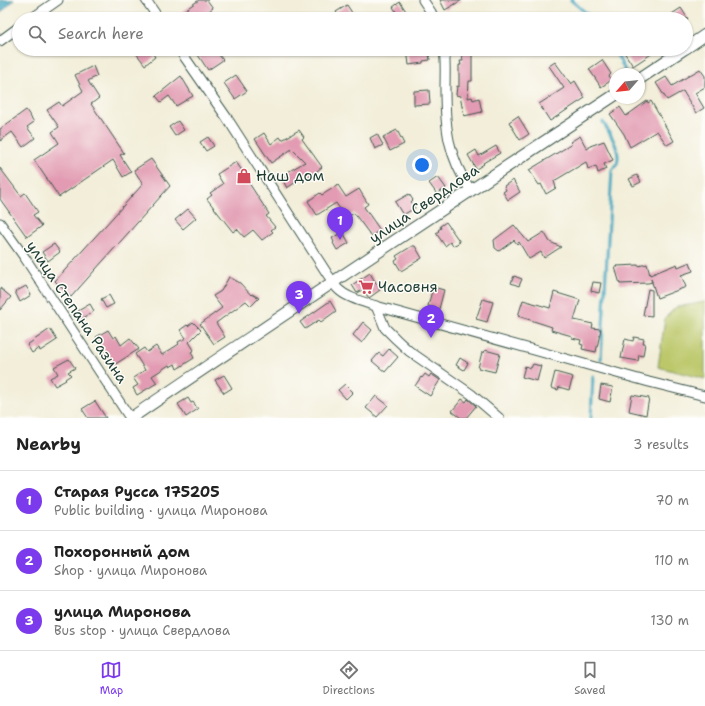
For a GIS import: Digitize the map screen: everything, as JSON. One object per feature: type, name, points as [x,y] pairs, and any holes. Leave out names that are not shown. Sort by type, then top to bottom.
[{"type":"street","points":[[41,12],[58,0]]},
{"type":"street","points":[[146,0],[154,12]]},
{"type":"street","points":[[423,0],[430,12]]},
{"type":"street","points":[[0,41],[12,33]]},
{"type":"street","points":[[693,43],[705,35]]},
{"type":"street","points":[[184,56],[227,118],[338,288],[352,298],[649,382],[705,396]]},
{"type":"street","points":[[444,56],[445,108],[448,137],[457,166],[471,191]]},
{"type":"street","points":[[645,75],[673,56]]},
{"type":"street","name":"улица Свердлова","points":[[130,418],[609,99]]},
{"type":"street","name":"улица Степана Разина","points":[[0,223],[130,418]]},
{"type":"street","points":[[376,306],[385,328],[396,340],[409,351],[471,394],[499,418]]},
{"type":"green space","points":[[705,302],[705,379],[658,367],[665,318],[676,307]]},
{"type":"water","points":[[0,0],[14,0],[0,14]]},
{"type":"building","points":[[199,0],[207,0],[213,8],[208,12],[182,12]]},
{"type":"building","points":[[440,0],[462,0],[445,10]]},
{"type":"building","points":[[400,2],[406,12],[396,12],[393,7]]},
{"type":"building","points":[[347,5],[352,12],[336,12]]},
{"type":"building","points":[[681,8],[684,12],[675,12]]},
{"type":"building","points":[[138,56],[154,56],[155,57],[145,65]]},
{"type":"building","points":[[199,56],[220,56],[223,60],[208,70]]},
{"type":"building","points":[[408,56],[429,56],[430,60],[423,61],[423,63],[409,65]]},
{"type":"building","points":[[462,56],[472,56],[472,81],[469,81],[468,98],[472,97],[473,100],[479,98],[482,112],[464,116],[460,96],[456,95],[457,86],[459,87],[459,65],[461,65],[460,61],[463,61]]},
{"type":"building","points":[[627,56],[648,56],[633,66]]},
{"type":"building","points":[[602,60],[609,71],[609,82],[601,87],[589,69]]},
{"type":"building","points":[[555,62],[571,84],[575,81],[585,98],[550,121],[539,104],[564,88],[549,66]]},
{"type":"building","points":[[93,66],[97,76],[88,81],[99,98],[91,104],[124,153],[120,155],[131,172],[123,177],[113,160],[59,197],[34,160],[59,143],[52,132],[59,127],[47,110],[59,102],[62,106],[83,91],[75,75]]},
{"type":"building","points":[[700,69],[705,76],[705,87],[695,93],[704,108],[696,113],[683,91],[667,100],[656,83],[666,77],[672,86]]},
{"type":"building","points":[[236,75],[247,91],[235,99],[224,83]]},
{"type":"building","points":[[181,76],[193,96],[176,106],[169,96],[161,102],[156,96]]},
{"type":"building","points":[[429,90],[430,104],[414,105],[414,91]]},
{"type":"building","points":[[647,101],[648,103],[651,101],[674,141],[667,145],[657,131],[630,147],[624,134],[610,114],[620,107],[626,116],[645,104]]},
{"type":"building","points":[[26,110],[34,122],[27,127],[35,138],[23,147],[12,132],[0,141],[0,129]]},
{"type":"building","points":[[518,116],[529,134],[520,140],[509,122]]},
{"type":"building","points":[[178,121],[184,130],[175,136],[169,127]]},
{"type":"building","points":[[299,130],[304,137],[302,139],[322,167],[307,179],[305,176],[287,188],[282,179],[288,175],[286,173],[305,162],[292,149],[271,163],[255,139],[264,133],[271,144],[280,137],[282,140]]},
{"type":"building","points":[[397,130],[404,144],[390,151],[383,137]]},
{"type":"building","points":[[377,134],[383,145],[375,149],[370,138]]},
{"type":"building","points":[[580,136],[587,149],[590,146],[604,141],[613,160],[604,164],[606,169],[598,173],[596,166],[588,169],[586,162],[554,181],[556,188],[546,194],[541,184],[539,185],[529,170],[572,144],[570,142]]},
{"type":"building","points":[[208,137],[214,146],[206,151],[200,142]]},
{"type":"building","points":[[496,146],[500,153],[476,169],[468,155],[476,150],[479,156]]},
{"type":"building","points":[[151,159],[170,186],[71,297],[55,281],[143,184],[134,170]]},
{"type":"building","points":[[236,162],[269,214],[266,216],[275,227],[271,230],[273,232],[262,240],[253,230],[244,237],[237,229],[233,232],[207,199],[212,195],[210,193],[223,184],[217,174]]},
{"type":"building","points":[[0,168],[21,196],[25,193],[38,212],[33,215],[42,226],[27,237],[0,199]]},
{"type":"building","points":[[637,175],[641,182],[633,186],[629,179]]},
{"type":"building","points":[[438,177],[446,188],[437,194],[429,183]]},
{"type":"building","points":[[513,180],[520,192],[508,200],[503,192],[506,190],[504,186]]},
{"type":"building","points":[[338,185],[346,197],[359,189],[368,204],[364,207],[380,230],[371,236],[354,213],[346,218],[336,203],[317,215],[308,201],[320,193],[322,195]]},
{"type":"building","points":[[409,194],[413,200],[411,202],[415,208],[403,215],[395,202]]},
{"type":"building","points":[[188,209],[196,218],[183,229],[175,220]]},
{"type":"building","points":[[446,222],[460,242],[453,246],[450,242],[445,246],[436,233],[441,228],[440,226]]},
{"type":"building","points":[[514,225],[528,242],[544,232],[550,242],[561,247],[544,258],[541,252],[529,259],[519,242],[517,244],[514,240],[499,251],[495,248],[494,240]]},
{"type":"building","points":[[343,232],[349,243],[337,250],[332,238]]},
{"type":"building","points":[[54,244],[60,252],[48,261],[42,252]]},
{"type":"building","points":[[412,246],[415,246],[422,258],[401,271],[395,261],[398,259],[396,256]]},
{"type":"building","points":[[690,262],[693,271],[681,275],[686,287],[657,298],[652,282],[620,284],[615,267],[647,264],[650,275],[677,264],[678,267]]},
{"type":"building","name":"Часовня","points":[[370,273],[380,290],[369,298],[363,290],[357,293],[352,285]]},
{"type":"building","points":[[514,276],[522,279],[519,286],[511,283]]},
{"type":"building","points":[[229,277],[240,283],[251,295],[252,294],[259,298],[251,306],[246,301],[216,323],[225,337],[214,344],[200,324],[222,308],[213,296],[221,291]]},
{"type":"building","points":[[593,282],[601,283],[599,293],[591,291]]},
{"type":"building","points":[[26,286],[31,295],[20,302],[15,292]]},
{"type":"building","points":[[433,287],[444,290],[439,309],[428,306]]},
{"type":"building","points":[[0,288],[11,297],[0,310]]},
{"type":"building","points":[[648,289],[652,290],[652,316],[643,315]]},
{"type":"building","points":[[554,292],[580,300],[574,320],[593,324],[592,328],[601,329],[596,352],[582,349],[583,345],[580,344],[581,340],[551,330],[552,327],[518,316],[523,300],[550,308]]},
{"type":"building","points":[[109,295],[114,304],[106,308],[101,299]]},
{"type":"building","points":[[483,299],[493,302],[487,322],[476,319]]},
{"type":"building","points":[[330,301],[336,311],[321,322],[319,320],[305,329],[300,322]]},
{"type":"building","points":[[90,304],[94,311],[82,319],[78,311]]},
{"type":"building","points":[[193,322],[201,330],[189,342],[194,350],[191,352],[194,358],[177,369],[175,364],[170,367],[169,365],[152,376],[157,383],[137,395],[133,388],[138,385],[133,378],[145,370],[135,354],[144,348],[147,352],[156,346],[162,355],[179,344],[178,342],[186,338],[180,330]]},
{"type":"building","points":[[363,322],[372,330],[362,343],[353,335]]},
{"type":"building","points":[[50,329],[57,340],[40,351],[39,348],[32,353],[27,345]]},
{"type":"building","points":[[108,330],[113,338],[116,336],[121,345],[130,338],[139,349],[114,365],[96,337]]},
{"type":"building","points":[[634,337],[644,339],[643,343],[645,343],[643,356],[639,355],[638,361],[621,358],[625,339],[633,341]]},
{"type":"building","points":[[389,349],[398,357],[385,372],[372,361],[379,353],[383,356]]},
{"type":"building","points":[[485,350],[500,354],[495,372],[478,368],[482,352],[484,353]]},
{"type":"building","points":[[460,358],[468,363],[464,370],[456,365]]},
{"type":"building","points":[[69,359],[75,368],[68,372],[71,375],[65,379],[66,380],[55,386],[50,378],[58,374],[54,367]]},
{"type":"building","points":[[533,364],[541,366],[537,381],[522,377],[525,366],[531,368]]},
{"type":"building","points":[[555,372],[573,377],[569,390],[559,387],[558,390],[551,388]]},
{"type":"building","points":[[425,374],[429,377],[431,374],[440,380],[430,396],[415,386]]},
{"type":"building","points":[[224,375],[232,388],[224,393],[215,380]]},
{"type":"building","points":[[345,384],[353,392],[346,399],[338,390]]},
{"type":"building","points":[[601,385],[613,387],[610,402],[599,399]]},
{"type":"building","points":[[632,395],[649,398],[646,415],[629,411]]},
{"type":"building","points":[[376,396],[388,405],[377,417],[366,408]]},
{"type":"building","points":[[188,398],[198,409],[186,417],[178,404]]},
{"type":"building","points":[[462,399],[466,402],[468,399],[476,406],[466,418],[461,418],[452,411]]},
{"type":"building","points":[[95,401],[106,418],[88,418],[82,409]]},
{"type":"waterway","points":[[571,0],[585,12]]},
{"type":"waterway","points":[[618,56],[624,68]]},
{"type":"waterway","points":[[601,359],[612,170],[618,159],[617,150],[611,135],[603,122]]},
{"type":"waterway","points":[[591,418],[593,376]]},
{"type":"place","name":"Наш дом","points":[[244,176]]},
{"type":"place","name":"Старая Русса 175205","points":[[340,240]]},
{"type":"place","name":"Часовня","points":[[366,287]]},
{"type":"place","name":"улица Миронова","points":[[299,314]]},
{"type":"place","name":"Похоронный дом","points":[[431,338]]}]
